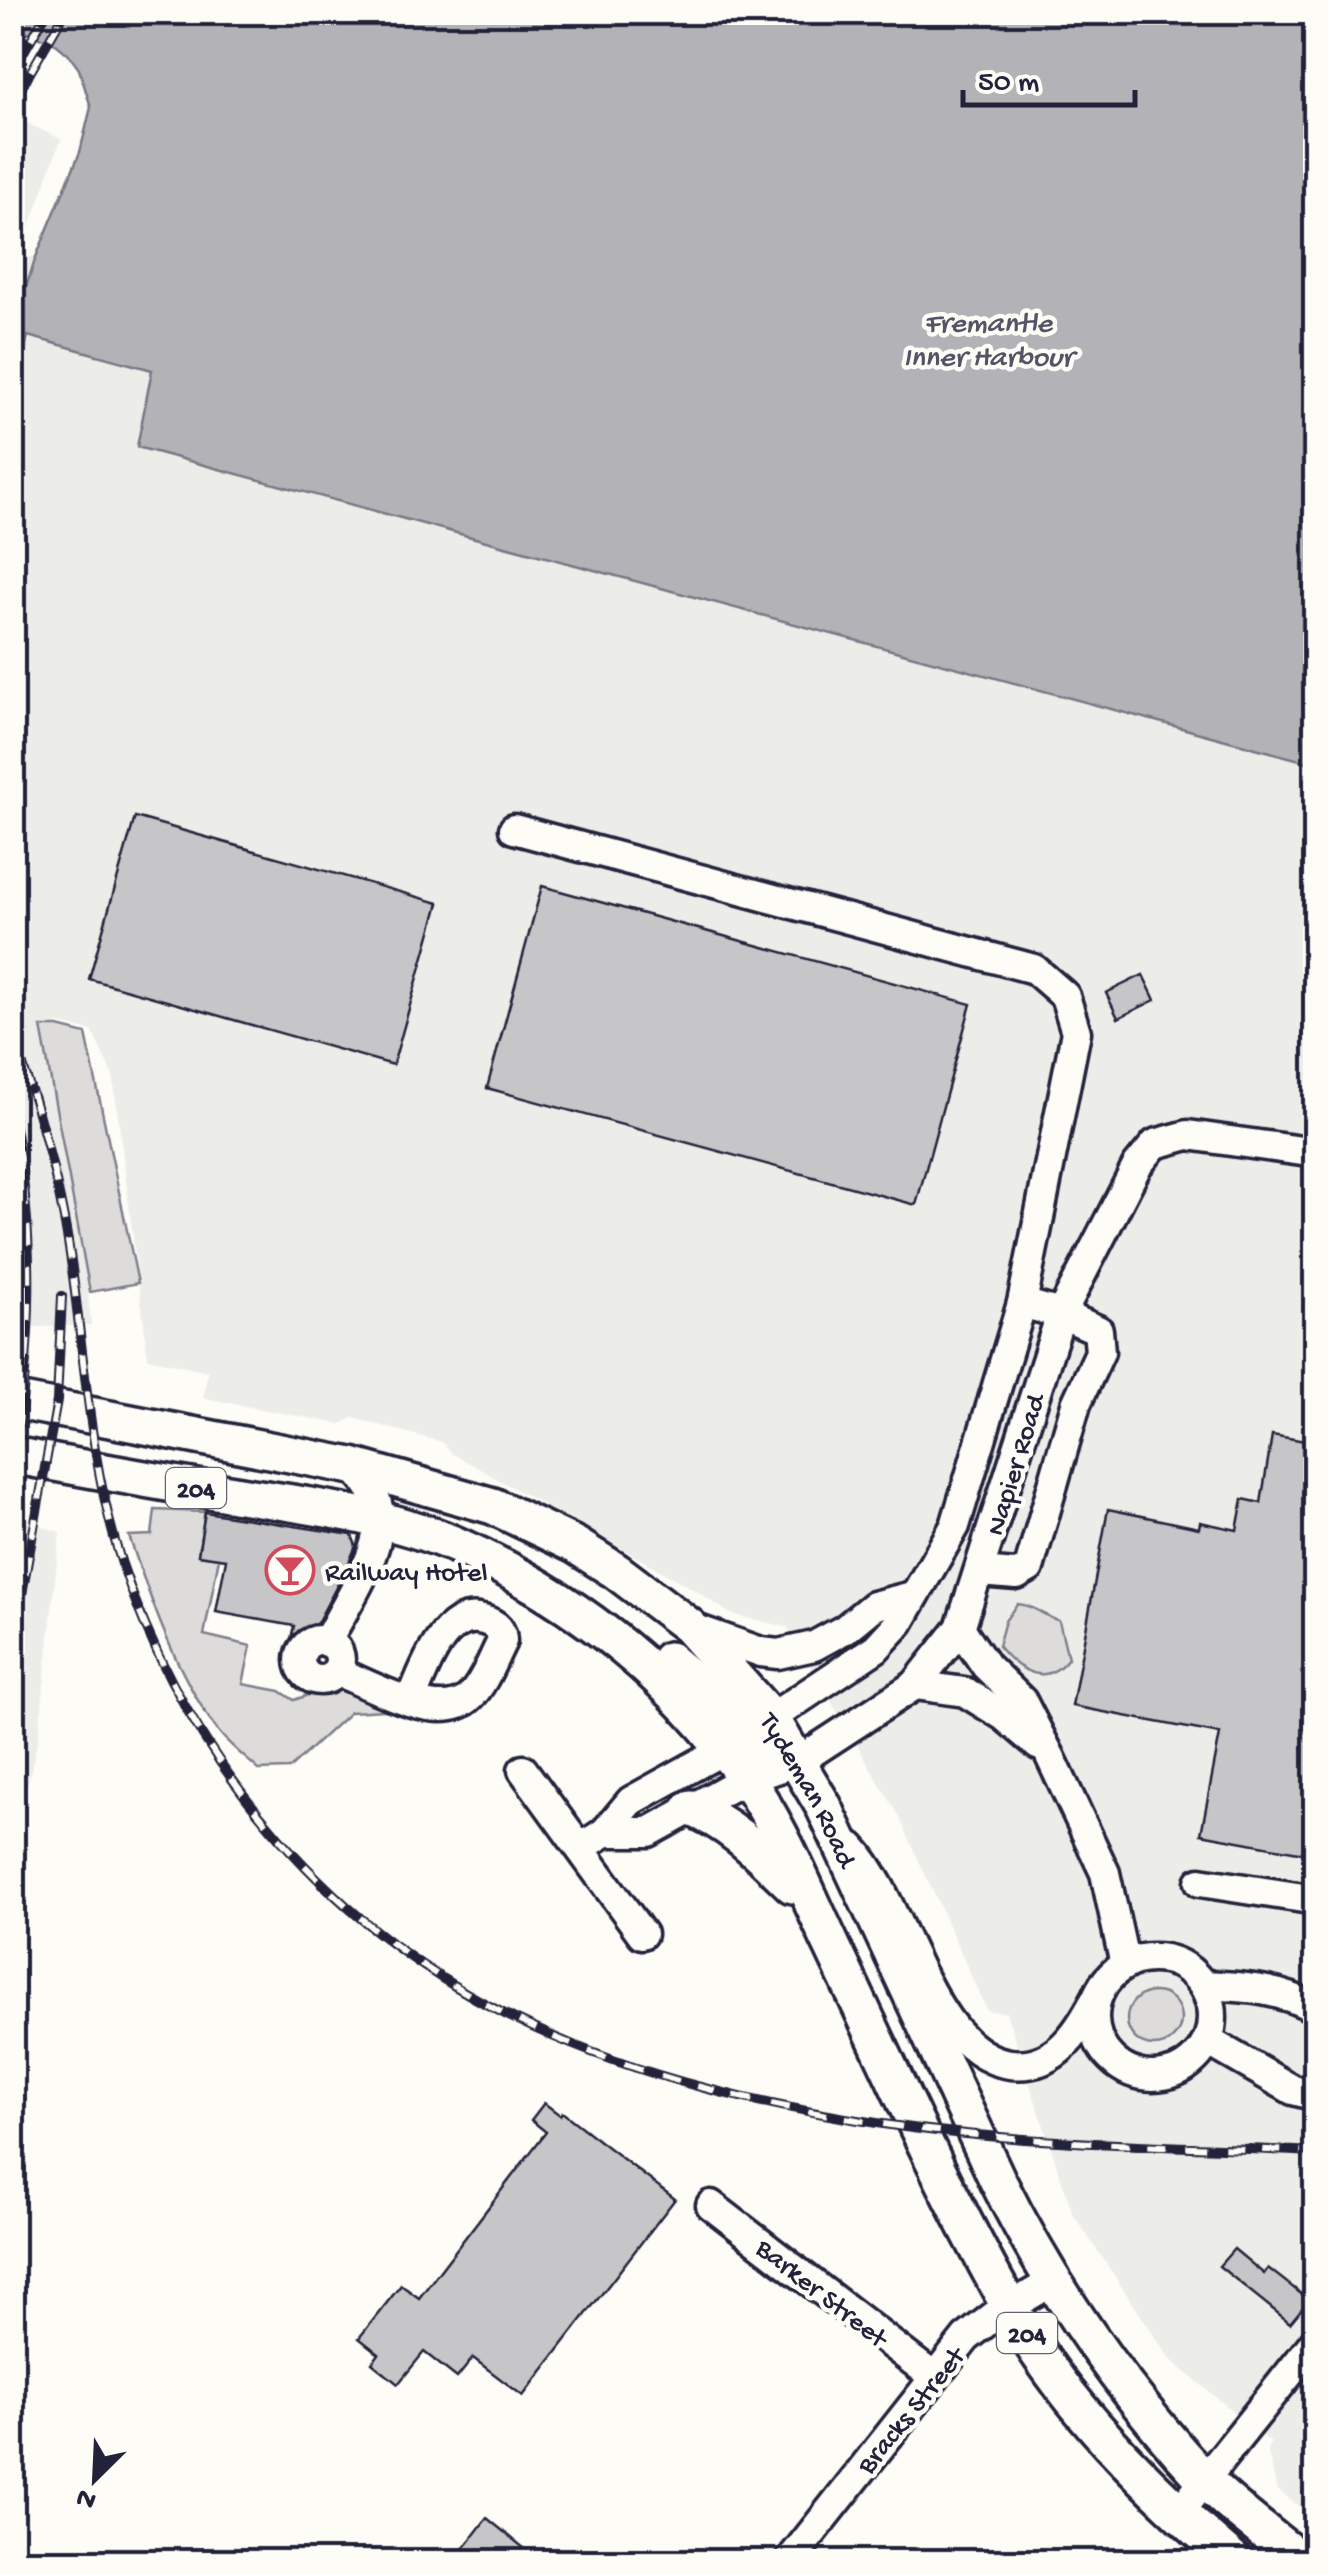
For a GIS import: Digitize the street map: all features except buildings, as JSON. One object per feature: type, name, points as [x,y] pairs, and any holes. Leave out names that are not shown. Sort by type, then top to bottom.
[{"type":"main road","name":"Tydeman Road","points":[[12,1400],[352,1466],[477,1501],[536,1525],[616,1571],[689,1626],[770,1718],[837,1832],[998,2180],[1052,2282],[1138,2401],[1205,2480],[1302,2562]]},
{"type":"main road","name":"Tydeman Road","points":[[12,1454],[380,1520],[451,1543],[518,1574],[552,1595],[639,1661],[723,1750],[770,1818],[918,2128],[1009,2307],[1072,2400],[1178,2513],[1234,2562]]},
{"type":"main road","points":[[552,1595],[626,1622],[740,1720],[770,1718]]},
{"type":"main road","points":[[691,1808],[714,1817],[754,1848],[811,1903]]},
{"type":"street","name":"Napier Road","points":[[514,829],[1034,969],[1065,996],[1076,1032],[1022,1303],[955,1526],[899,1623],[876,1648],[770,1718]]},
{"type":"street","name":"Napier Road","points":[[605,1832],[648,1832],[745,1779],[797,1762],[915,1685],[960,1628],[1061,1314],[1137,1166],[1155,1144],[1188,1135],[1316,1153]]},
{"type":"street","points":[[979,1572],[1017,1574],[1029,1568],[1076,1404],[1100,1352],[1098,1330],[1022,1303]]},
{"type":"street","points":[[352,1466],[376,1499],[380,1520],[366,1568],[327,1642],[314,1641],[304,1648],[300,1665],[313,1679],[326,1679],[336,1672],[411,1701]]},
{"type":"street","points":[[689,1626],[761,1652],[778,1654],[814,1646],[845,1629],[872,1606],[912,1596]]},
{"type":"street","points":[[960,1628],[986,1666],[1022,1700],[1050,1756],[1105,1872],[1125,1964]]},
{"type":"street","points":[[915,1685],[966,1692],[1004,1716],[1050,1756]]},
{"type":"street","points":[[581,1848],[605,1832],[631,1801],[723,1750],[749,1748],[797,1762]]},
{"type":"street","points":[[523,1770],[642,1934]]},
{"type":"street","points":[[837,1832],[876,1877],[937,2005],[970,2046],[985,2056],[1016,2065],[1044,2060],[1070,2040],[1099,1992],[1112,1974],[1125,1964],[1146,1958],[1168,1960],[1188,1969],[1204,1985],[1213,2017],[1208,2042],[1180,2070],[1160,2076],[1129,2071],[1112,2060],[1100,2043],[1094,2013],[1099,1992]]},
{"type":"street","points":[[1200,1882],[1316,1900]]},
{"type":"street","points":[[1204,1985],[1265,1988],[1316,2008]]},
{"type":"street","points":[[1208,2042],[1293,2090],[1316,2096]]},
{"type":"street","name":"Barker Street","points":[[711,2204],[934,2377]]},
{"type":"street","name":"Bracks Street","points":[[789,2562],[934,2377],[980,2326],[1052,2282]]},
{"type":"street","points":[[1178,2513],[1316,2340]]},
{"type":"shaded area","points":[[15,107],[20,110],[20,120],[61,139],[19,257],[36,257],[13,326],[12,111]]},
{"type":"shaded area","points":[[28,336],[153,370],[137,448],[1315,764],[1315,2519],[1277,2489],[1267,2449],[1271,2443],[1170,2359],[1073,2214],[1006,2012],[987,2011],[898,1814],[787,1627],[730,1614],[697,1591],[453,1454],[442,1442],[353,1418],[340,1424],[203,1398],[208,1371],[148,1358],[113,1076],[92,1031],[60,1024],[41,1027],[83,1239],[91,1325],[13,1324],[12,396]]},
{"type":"shaded area","points":[[41,1027],[86,1034],[138,1283],[90,1292]]},
{"type":"shaded area","points":[[155,1510],[205,1512],[198,1555],[219,1558],[204,1635],[251,1646],[243,1684],[280,1691],[294,1700],[350,1680],[401,1709],[350,1712],[289,1769],[259,1770],[215,1727],[176,1659],[155,1610],[129,1536],[152,1535]]},
{"type":"shaded area","points":[[13,1518],[60,1532],[39,1734],[13,1850]]},
{"type":"shaded area","points":[[1017,1604],[1059,1621],[1068,1658],[1050,1673],[1022,1669],[998,1646],[1005,1621]]},
{"type":"shaded area","points":[[1154,1992],[1173,2000],[1181,2019],[1173,2038],[1154,2046],[1135,2038],[1127,2019],[1135,2000]]},
{"type":"water","name":"Fremantle Inner Harbour","points":[[13,12],[1315,13],[1315,764],[137,447],[152,370],[28,336],[13,396],[13,326],[36,257],[80,152],[91,107],[79,69],[68,54],[56,44],[13,26]]},
{"type":"railway","points":[[12,72],[47,12]]},
{"type":"railway","points":[[12,104],[65,12]]},
{"type":"railway","points":[[12,1032],[35,1103]]},
{"type":"railway","points":[[32,1093],[68,1240],[102,1490],[122,1564],[151,1638],[187,1709],[230,1776],[279,1838],[334,1895],[395,1946],[461,1990],[532,2027],[616,2061],[748,2099],[936,2131],[1316,2152]]},
{"type":"railway","points":[[12,1113],[29,1246],[28,1335],[12,1468]]},
{"type":"railway","points":[[12,1649],[57,1401],[62,1296]]},
{"type":"place","name":"Railway Hotel","points":[[290,1570]]}]
